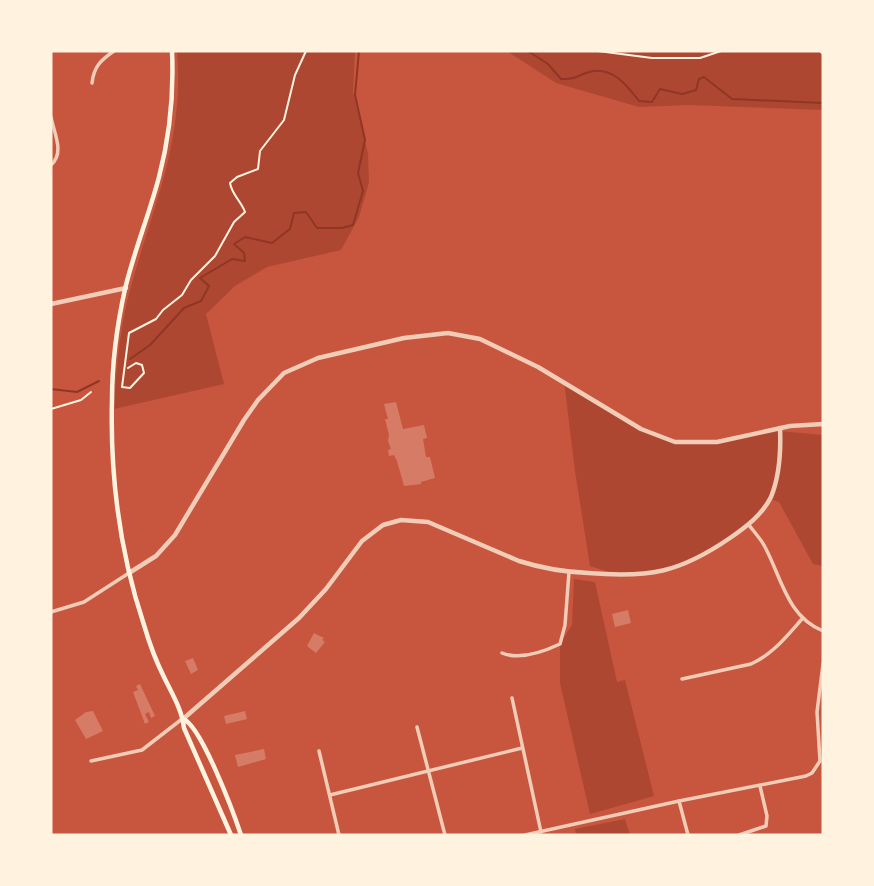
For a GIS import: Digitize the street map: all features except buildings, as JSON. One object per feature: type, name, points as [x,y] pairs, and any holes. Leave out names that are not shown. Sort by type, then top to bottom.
[{"type":"main road","points":[[173,51],[173,103],[168,136],[116,334],[112,397],[115,489],[129,573],[149,642],[184,719],[184,728],[231,835]]},
{"type":"main road","points":[[184,719],[192,723],[198,735],[241,835]]},
{"type":"street","points":[[92,83],[93,74],[100,61],[114,51]]},
{"type":"street","points":[[51,117],[59,152],[51,165]]},
{"type":"street","points":[[51,304],[126,288]]},
{"type":"street","points":[[51,612],[84,602],[156,556],[175,535],[244,419],[275,381],[293,367],[343,352],[423,334],[459,334],[492,344],[538,367],[641,429],[665,439],[705,443],[780,428],[823,424]]},
{"type":"street","points":[[91,761],[147,748],[184,719],[302,616],[362,541],[383,525],[401,520],[428,522],[528,564],[569,572],[638,576],[670,570],[709,552],[749,525],[763,509],[774,488],[779,462],[780,428]]},
{"type":"street","points":[[749,525],[764,545],[788,600],[802,618],[823,631]]},
{"type":"street","points":[[502,653],[512,657],[548,650],[560,644],[565,624],[569,572]]},
{"type":"street","points":[[681,679],[760,660],[774,651],[802,618]]},
{"type":"street","points":[[525,835],[806,776],[817,768],[820,755],[818,699],[823,664]]},
{"type":"street","points":[[512,698],[541,832]]},
{"type":"street","points":[[417,727],[445,835]]},
{"type":"street","points":[[330,795],[522,748]]},
{"type":"street","points":[[319,751],[339,835]]},
{"type":"street","points":[[817,768],[823,773]]},
{"type":"street","points":[[739,835],[766,826],[767,816],[760,786]]},
{"type":"street","points":[[680,801],[688,835]]},
{"type":"path","points":[[128,368],[136,363],[142,365],[144,373],[130,388],[122,387],[129,333],[156,319],[182,295],[191,280],[215,256],[234,222],[245,212],[242,203],[231,191],[230,183],[237,177],[258,169],[261,162],[260,151],[284,120],[295,75],[306,51]]},
{"type":"path","points":[[598,51],[652,58],[700,58],[721,51]]},
{"type":"path","points":[[820,51],[823,54]]},
{"type":"path","points":[[51,409],[74,403],[91,392]]},
{"type":"shaded area","points":[[177,51],[355,51],[353,92],[368,154],[369,182],[359,217],[341,250],[267,267],[235,286],[206,314],[224,384],[114,409],[118,355],[127,302],[163,179],[176,118]]},
{"type":"shaded area","points":[[507,51],[823,51],[823,110],[689,105],[639,107],[556,83]]},
{"type":"shaded area","points":[[564,381],[641,429],[665,439],[705,443],[767,430],[823,435],[823,566],[813,564],[779,502],[770,499],[757,517],[709,552],[670,570],[622,576],[590,566]]},
{"type":"shaded area","points":[[574,579],[595,582],[617,682],[625,680],[654,796],[590,814],[560,683],[560,644],[572,625]]},
{"type":"shaded area","points":[[625,819],[630,835],[576,835],[575,829]]},
{"type":"waterway","points":[[130,359],[150,345],[184,308],[201,301],[209,286],[200,278],[232,259],[245,261],[244,253],[234,244],[245,237],[272,243],[290,229],[294,213],[306,212],[317,228],[353,225],[363,191],[358,173],[365,140],[355,95],[359,51]]},
{"type":"waterway","points":[[528,51],[548,64],[561,79],[594,71],[608,73],[620,80],[639,101],[652,102],[660,89],[682,94],[696,90],[699,79],[704,77],[732,99],[823,103]]},
{"type":"waterway","points":[[51,389],[77,392],[99,381]]}]
